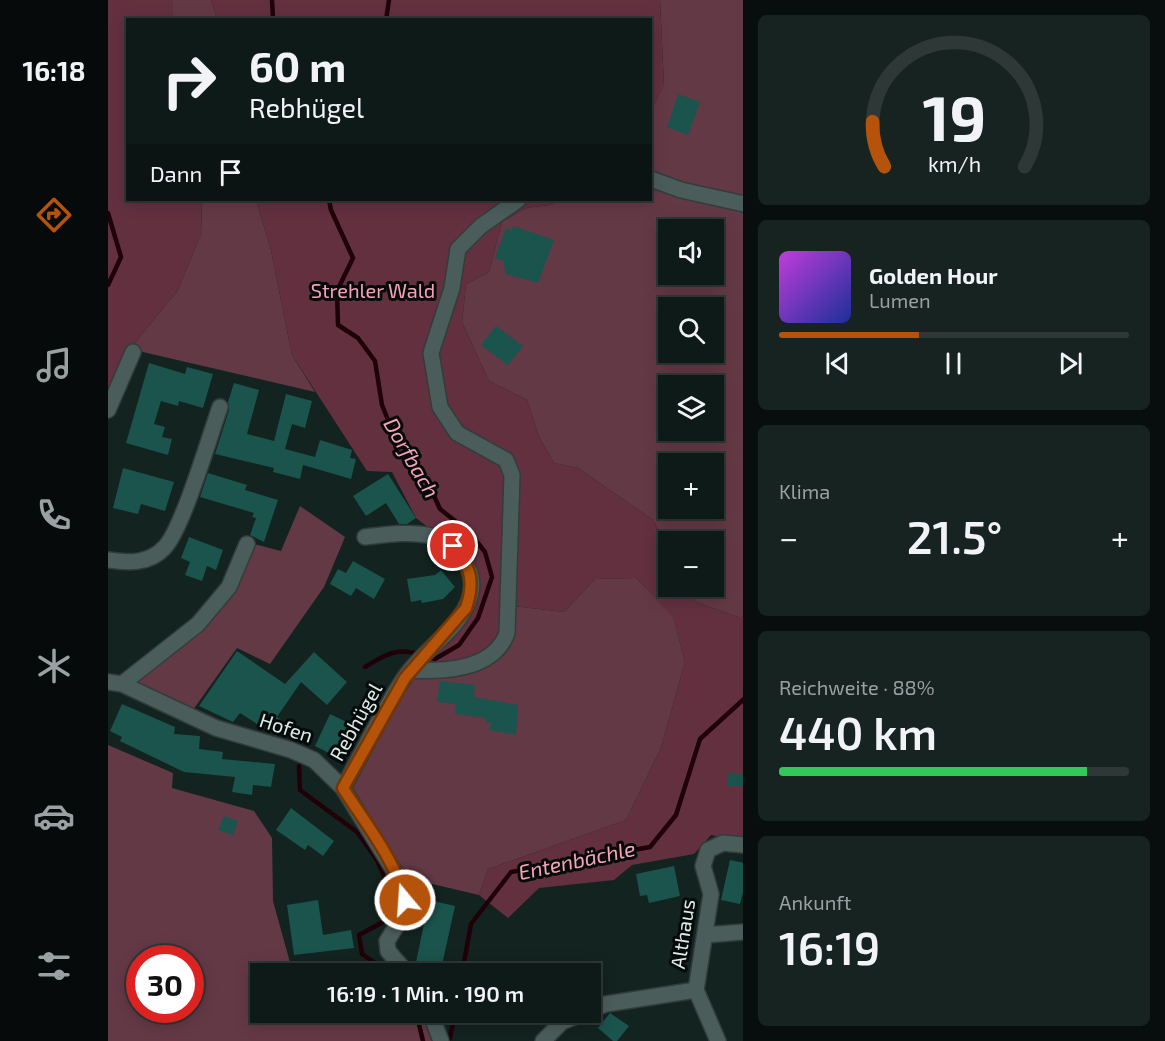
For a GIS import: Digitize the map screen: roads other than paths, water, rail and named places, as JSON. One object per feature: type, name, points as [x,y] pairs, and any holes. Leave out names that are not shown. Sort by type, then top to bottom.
[{"type":"street","points":[[652,179],[681,190],[743,204]]},
{"type":"street","points":[[420,659],[437,671],[480,661],[497,652],[507,633],[512,475],[506,460],[457,433],[440,407],[431,353],[452,288],[458,249],[481,226],[517,201]]},
{"type":"street","points":[[108,410],[133,352]]},
{"type":"street","points":[[108,560],[142,561],[164,549],[176,529],[220,407]]},
{"type":"street","name":"Rebhügel","points":[[343,788],[405,678],[466,608],[471,594],[472,577],[465,559],[442,538],[412,532],[365,537]]},
{"type":"street","points":[[115,683],[198,624],[229,587],[247,544]]},
{"type":"street","name":"Hofen","points":[[115,683],[216,728],[291,750],[314,760],[343,788],[401,882],[405,900],[404,914],[387,941],[388,951],[398,963]]},
{"type":"street","name":"Althaus","points":[[696,990],[711,894],[703,866],[708,850],[723,843],[743,844]]},
{"type":"street","points":[[705,935],[743,932]]},
{"type":"street","points":[[601,1006],[696,990],[718,1041]]},
{"type":"street","points":[[434,1023],[440,1039]]},
{"type":"street","points":[[543,1041],[562,1023]]},
{"type":"waterway","points":[[272,0],[273,18]]},
{"type":"waterway","name":"Dorfbach","points":[[386,18],[389,0]]},
{"type":"waterway","name":"Dorfbach","points":[[329,201],[331,210],[353,258],[337,291],[338,325],[358,338],[375,361],[382,405],[392,430],[427,481],[440,509],[469,532],[485,552],[492,577],[478,618],[459,645],[435,659],[414,653],[398,652],[384,656],[365,667]]},
{"type":"waterway","points":[[108,213],[121,257],[108,285]]},
{"type":"waterway","name":"Entenbächle","points":[[464,963],[471,924],[511,872],[650,847],[676,815],[700,739],[743,700]]},
{"type":"waterway","name":"Dorfbach","points":[[299,766],[300,790],[357,832],[377,860],[393,896],[385,921],[359,935],[362,954],[375,963]]},
{"type":"waterway","name":"Dorfbach","points":[[419,1023],[423,1041]]},
{"type":"waterway","name":"Entenbächle","points":[[446,1041],[450,1038],[453,1023]]},
{"type":"park label","name":"Strehler Wald","points":[[373,291]]}]
